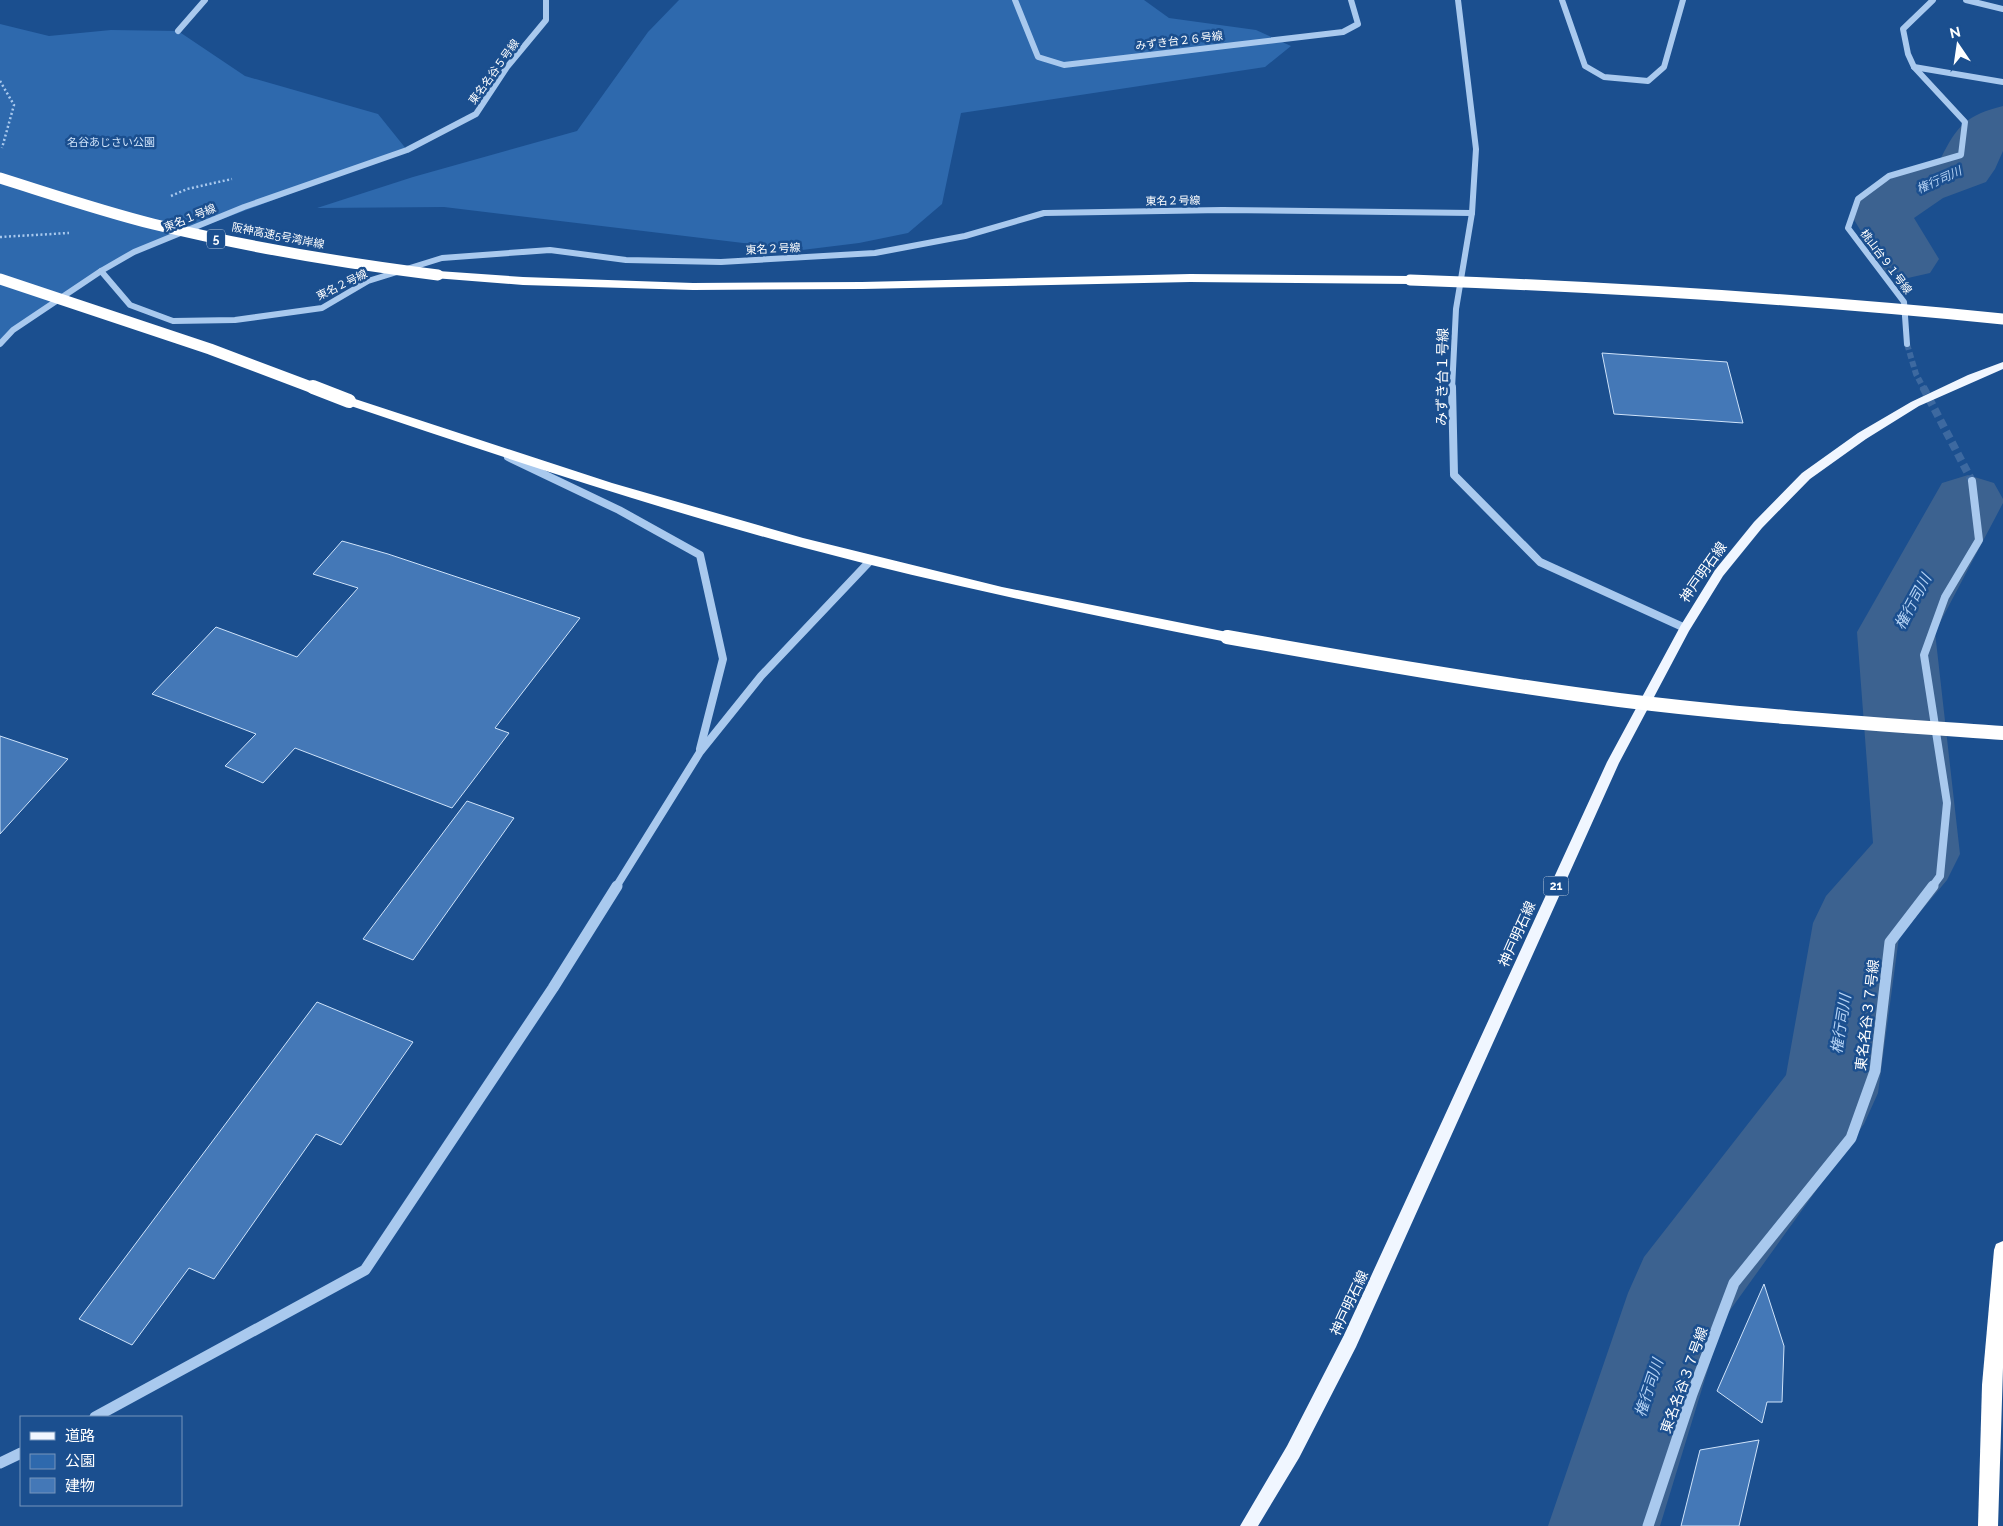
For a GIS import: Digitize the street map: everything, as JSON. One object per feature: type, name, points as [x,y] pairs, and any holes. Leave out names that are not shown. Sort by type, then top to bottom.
[{"type":"highway","name":"阪神高速5号湾岸線","points":[[0,178],[172,229],[256,247],[343,263],[438,275],[524,282],[699,288],[1121,279],[1410,280],[1560,285],[1692,293],[2003,319]]},
{"type":"highway","points":[[0,278],[210,349],[349,401],[491,449],[687,511],[870,561],[1049,602],[1227,637],[1452,677],[1620,700],[1790,718],[2003,733]]},
{"type":"highway","points":[[1988,1526],[1992,1385],[2003,1250]]},
{"type":"main road","name":"神戸明石線","points":[[1248,1526],[1293,1452],[1350,1341],[1613,762],[1685,628],[1719,573],[1758,525],[1806,476],[1862,436],[1914,404],[1972,376],[2003,365]]},
{"type":"street","points":[[178,31],[205,0]]},
{"type":"street","name":"東名名谷５号線","points":[[407,150],[476,114],[507,67],[546,20],[546,0]]},
{"type":"street","name":"みずき台２６号線","points":[[1015,0],[1038,57],[1064,65],[1343,32],[1358,24],[1351,0]]},
{"type":"street","name":"みずき台１号線","points":[[1458,0],[1476,149],[1472,213],[1456,309],[1452,399],[1454,475],[1540,562],[1685,628]]},
{"type":"street","points":[[1562,0],[1585,66],[1604,76],[1648,80],[1664,67],[1683,0]]},
{"type":"street","name":"桃山台９１号線","points":[[1907,344],[1904,302],[1848,228],[1858,199],[1889,176],[1961,155],[1965,122],[1914,67],[1908,54],[1904,29],[1933,0]]},
{"type":"street","points":[[1966,0],[2003,9]]},
{"type":"street","points":[[1914,67],[2003,82]]},
{"type":"street","name":"東名１号線","points":[[0,344],[13,330],[101,271],[134,252],[244,207],[407,150]]},
{"type":"street","name":"東名２号線","points":[[101,271],[130,305],[173,322],[235,320],[322,308],[368,282],[442,258],[550,250],[626,260],[721,262],[875,253],[965,236],[1044,213],[1222,210],[1472,213]]},
{"type":"street","points":[[491,449],[619,510],[700,555],[723,659],[700,752]]},
{"type":"street","name":"東名名谷３７号線","points":[[1648,1526],[1692,1394],[1734,1283],[1851,1138],[1875,1072],[1890,942],[1940,876],[1947,803],[1924,655],[1945,597],[1979,540],[1972,480]]},
{"type":"street","points":[[98,1416],[365,1270],[553,988],[700,752],[761,676],[870,561]]},
{"type":"street","points":[[0,1463],[20,1453]]},
{"type":"path","points":[[0,82],[14,104],[0,157]]},
{"type":"path","points":[[0,138],[4,137]]},
{"type":"green space","points":[[679,0],[1144,0],[1169,18],[1256,30],[1291,46],[1265,67],[961,113],[942,204],[908,233],[859,243],[802,250],[444,207],[317,208],[413,177],[577,131],[648,32]]},
{"type":"green space","name":"名谷あじさい公園","points":[[0,24],[49,36],[111,30],[178,31],[245,76],[378,114],[407,150],[134,252],[13,330],[0,344]]},
{"type":"building","points":[[1602,353],[1727,362],[1743,423],[1614,414]]},
{"type":"building","points":[[342,541],[388,554],[580,618],[495,728],[509,733],[452,808],[295,748],[263,783],[225,766],[256,734],[152,694],[216,627],[297,657],[358,588],[313,574]]},
{"type":"building","points":[[0,736],[68,759],[0,834]]},
{"type":"building","points":[[467,801],[514,818],[413,960],[363,939]]},
{"type":"building","points":[[317,1002],[413,1042],[341,1145],[316,1134],[214,1279],[189,1268],[132,1345],[79,1319]]},
{"type":"building","points":[[1764,1284],[1784,1346],[1782,1402],[1767,1402],[1762,1423],[1717,1391]]},
{"type":"building","points":[[1759,1440],[1739,1526],[1681,1526],[1700,1450]]},
{"type":"waterway","name":"権行司川","points":[[1908,259],[1881,213],[1922,185],[1965,169],[1979,139],[2003,123]]},
{"type":"waterway","name":"権行司川","points":[[1604,1526],[1680,1293],[1830,1093],[1857,923],[1917,854],[1896,632],[1968,501]]},
{"type":"tunnel","points":[[1907,344],[1916,374],[1924,389]]},
{"type":"tunnel","points":[[1923,387],[1972,481]]}]
